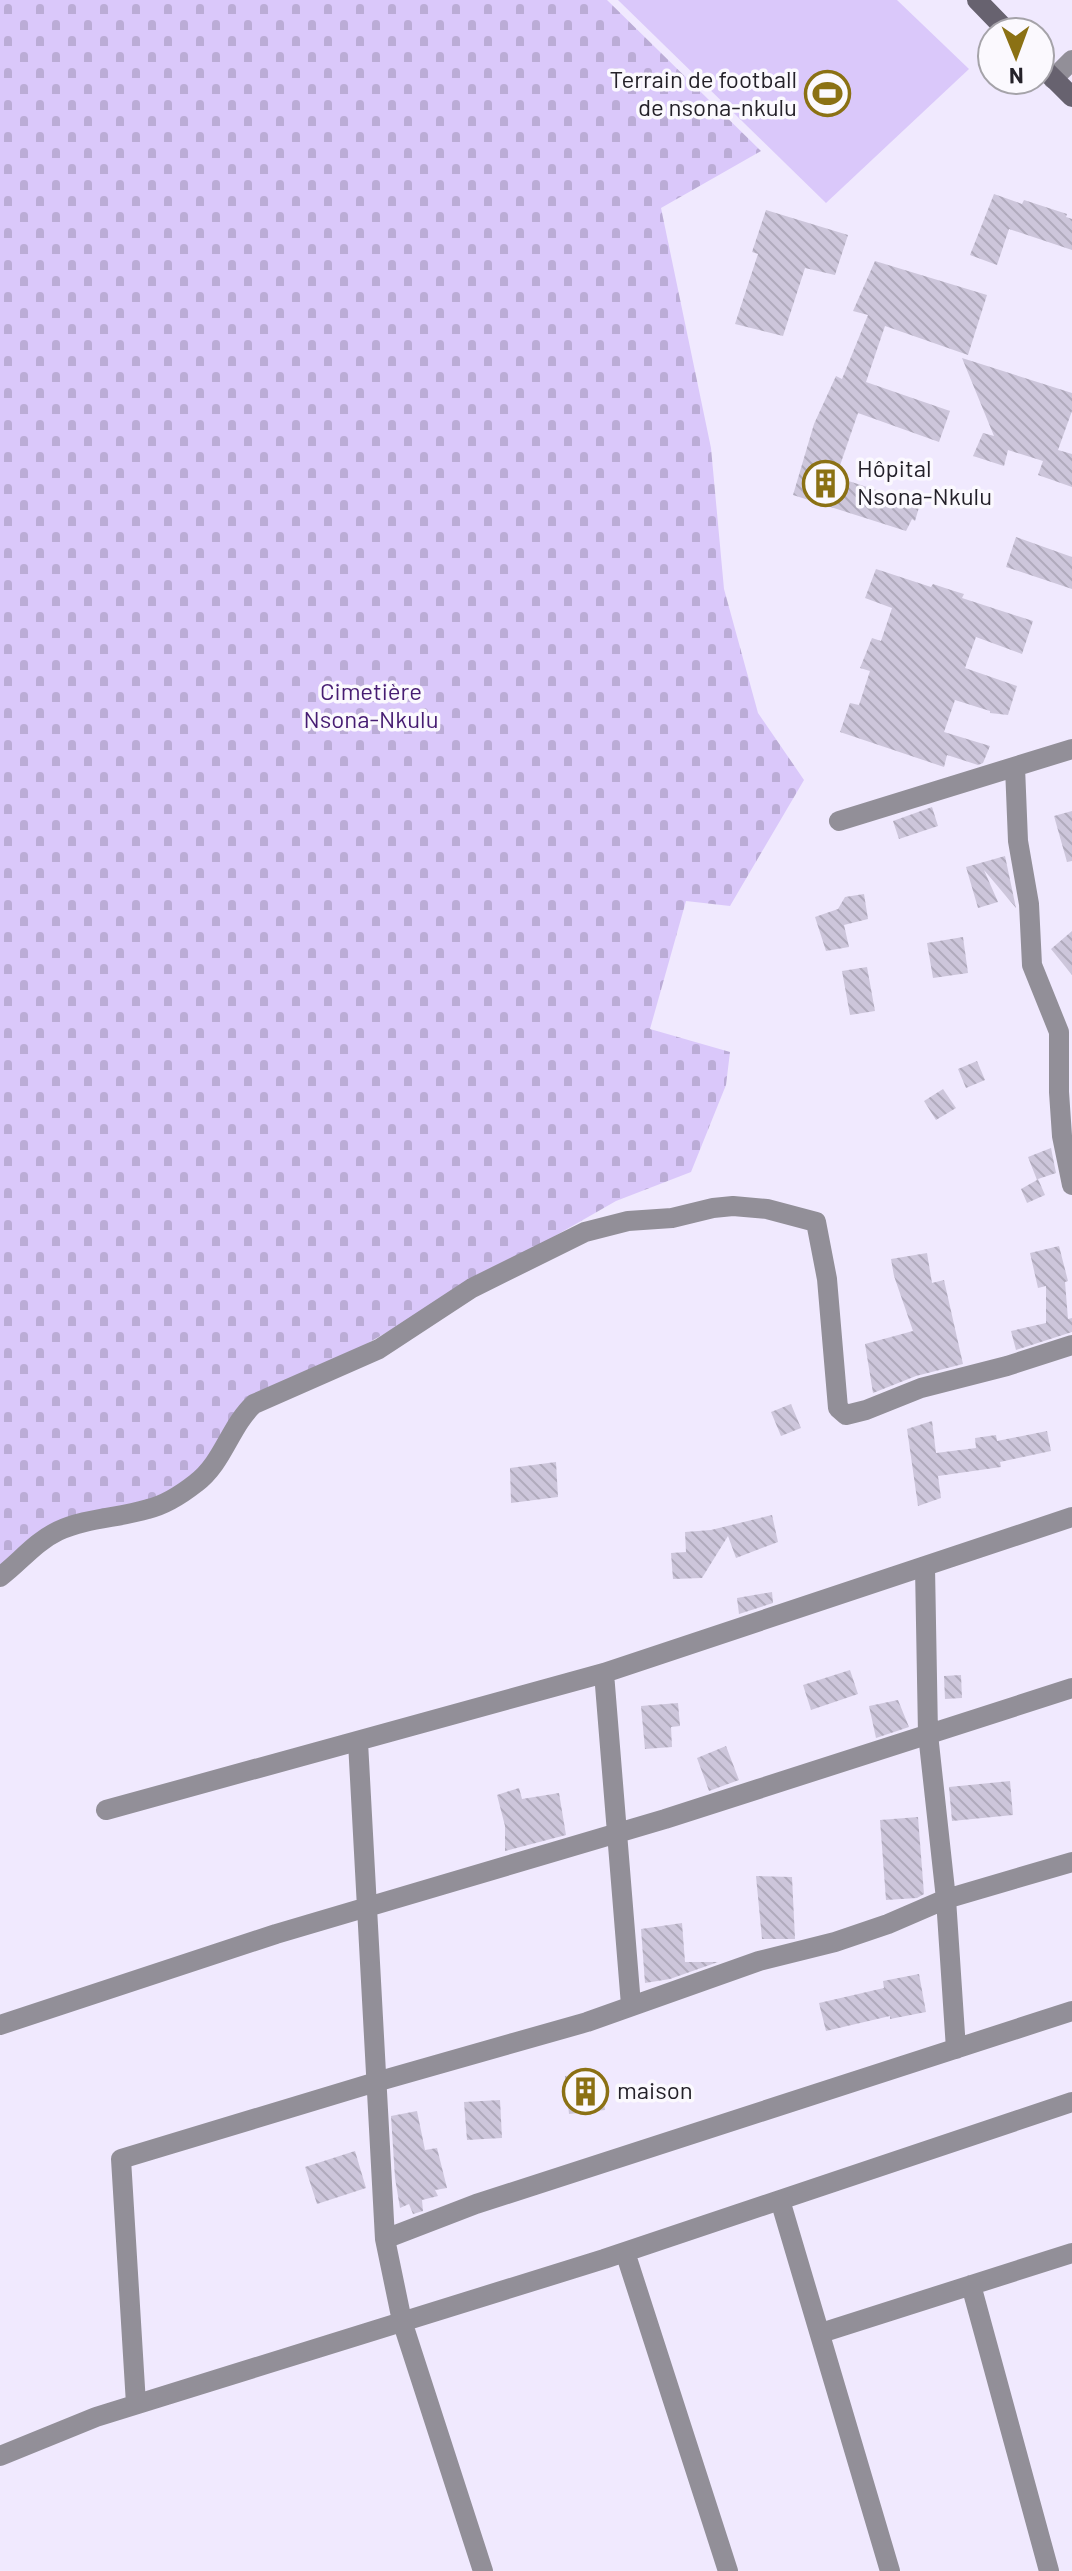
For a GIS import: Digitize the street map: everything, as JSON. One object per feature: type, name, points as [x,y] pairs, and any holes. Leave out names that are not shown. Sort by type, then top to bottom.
[{"type":"street","points":[[977,0],[992,16]]},
{"type":"street","points":[[1056,81],[1072,97]]},
{"type":"street","points":[[839,821],[1072,749]]},
{"type":"street","points":[[1015,767],[1018,841],[1029,904],[1032,965],[1059,1032],[1062,1136],[1072,1185]]},
{"type":"street","points":[[0,1577],[39,1543],[57,1532],[151,1509],[200,1481],[231,1440],[245,1412],[254,1404],[379,1349],[472,1288],[553,1247],[585,1232],[628,1221],[672,1218],[733,1206],[767,1209],[816,1222],[827,1279],[838,1408],[846,1415],[921,1388],[1072,1345]]},
{"type":"street","points":[[106,1810],[604,1673],[1072,1517]]},
{"type":"street","points":[[925,1567],[928,1734],[946,1899],[956,2049]]},
{"type":"street","points":[[604,1673],[631,2005]]},
{"type":"street","points":[[0,2025],[276,1934],[617,1834],[1072,1688]]},
{"type":"street","points":[[358,1742],[385,2239],[402,2321],[483,2571]]},
{"type":"street","points":[[136,2404],[121,2159],[587,2022],[759,1961],[835,1942],[888,1924],[946,1899],[1072,1862]]},
{"type":"street","points":[[385,2239],[476,2204],[1072,2011]]},
{"type":"street","points":[[0,2456],[96,2417],[625,2252],[1072,2102]]},
{"type":"street","points":[[780,2200],[890,2571]]},
{"type":"street","points":[[625,2252],[728,2571]]},
{"type":"street","points":[[821,2333],[1072,2253]]},
{"type":"street","points":[[971,2285],[1049,2571]]},
{"type":"green space","name":"Cimetière Nsona-Nkulu","points":[[0,0],[607,0],[761,151],[661,208],[711,448],[724,589],[758,713],[804,780],[730,906],[686,901],[650,1029],[730,1052],[726,1085],[691,1172],[616,1201],[354,1351],[248,1399],[205,1462],[179,1490],[141,1505],[95,1513],[0,1571]]},
{"type":"green space","name":"Terrain de football de nsona-nkulu","points":[[618,0],[897,0],[969,69],[826,203]]},
{"type":"building","points":[[994,194],[1067,214],[1066,217],[1072,219],[1072,250],[1009,229],[997,265],[970,255]]},
{"type":"building","points":[[766,210],[848,235],[835,275],[805,268],[783,336],[735,324],[758,254],[752,252]]},
{"type":"building","points":[[875,261],[987,295],[968,355],[885,326],[866,382],[950,411],[939,442],[858,413],[836,477],[920,504],[915,521],[912,519],[906,531],[793,495],[814,424],[836,376],[842,379],[868,315],[853,311]]},
{"type":"building","points":[[962,358],[1072,393],[1072,411],[1058,450],[1072,454],[1072,487],[1038,475],[1043,461],[1008,450],[1004,466],[973,456],[983,433],[994,436]]},
{"type":"building","points":[[1016,537],[1072,557],[1072,589],[1006,567]]},
{"type":"building","points":[[876,569],[964,594],[962,598],[1033,621],[1022,654],[976,637],[965,668],[1017,686],[1008,715],[990,713],[955,700],[944,732],[990,746],[983,763],[978,765],[947,755],[944,767],[840,732],[850,703],[859,705],[870,671],[860,668],[872,638],[881,641],[892,608],[865,598]]},
{"type":"building","points":[[932,807],[938,826],[899,839],[893,821]]},
{"type":"building","points":[[1072,811],[1072,861],[1067,862],[1054,816]]},
{"type":"building","points":[[1005,856],[1016,908],[984,870],[998,902],[978,908],[966,867]]},
{"type":"building","points":[[864,894],[868,919],[844,925],[849,947],[826,951],[815,917],[838,909],[845,897]]},
{"type":"building","points":[[1072,931],[1072,975],[1051,949]]},
{"type":"building","points":[[963,937],[968,973],[933,978],[927,943]]},
{"type":"building","points":[[867,967],[875,1011],[850,1015],[842,971]]},
{"type":"building","points":[[977,1061],[985,1080],[966,1088],[958,1069]]},
{"type":"building","points":[[943,1089],[956,1108],[936,1120],[924,1101]]},
{"type":"building","points":[[1051,1148],[1056,1173],[1038,1179],[1045,1195],[1027,1203],[1021,1189],[1037,1180],[1028,1157]]},
{"type":"building","points":[[1059,1246],[1068,1281],[1065,1282],[1072,1332],[1016,1350],[1011,1331],[1046,1323],[1046,1286],[1038,1288],[1030,1253]]},
{"type":"building","points":[[927,1253],[932,1283],[944,1280],[963,1364],[916,1376],[873,1393],[865,1344],[913,1331],[891,1259]]},
{"type":"building","points":[[791,1404],[801,1428],[781,1436],[771,1412]]},
{"type":"building","points":[[932,1421],[936,1453],[976,1448],[975,1438],[996,1435],[997,1441],[1047,1431],[1051,1451],[1000,1462],[1001,1467],[938,1476],[941,1498],[918,1506],[907,1429]]},
{"type":"building","points":[[556,1462],[558,1497],[511,1503],[510,1468]]},
{"type":"building","points":[[772,1515],[778,1542],[736,1558],[728,1536],[702,1578],[673,1579],[671,1553],[686,1552],[685,1532],[711,1530]]},
{"type":"building","points":[[772,1592],[773,1603],[739,1614],[737,1598]]},
{"type":"building","points":[[850,1670],[858,1694],[811,1710],[803,1685]]},
{"type":"building","points":[[961,1675],[962,1698],[945,1699],[944,1676]]},
{"type":"building","points":[[898,1700],[909,1727],[876,1738],[869,1706]]},
{"type":"building","points":[[678,1703],[680,1726],[671,1727],[672,1747],[645,1749],[641,1706]]},
{"type":"building","points":[[726,1746],[739,1780],[709,1791],[697,1758]]},
{"type":"building","points":[[1010,1781],[1013,1815],[952,1821],[949,1787]]},
{"type":"building","points":[[519,1788],[522,1799],[559,1793],[566,1835],[505,1851],[505,1826],[497,1795]]},
{"type":"building","points":[[918,1817],[924,1894],[917,1898],[886,1900],[880,1820]]},
{"type":"building","points":[[756,1876],[792,1877],[795,1939],[762,1939]]},
{"type":"building","points":[[682,1923],[685,1962],[718,1962],[670,1979],[645,1983],[641,1929]]},
{"type":"building","points":[[919,1974],[926,2012],[890,2019],[890,2016],[826,2031],[819,2003],[884,1988],[883,1981]]},
{"type":"building","name":"maison","points":[[600,2072],[605,2110],[569,2114],[565,2076]]},
{"type":"building","points":[[500,2100],[502,2138],[467,2140],[464,2102]]},
{"type":"building","points":[[417,2111],[425,2150],[437,2148],[447,2188],[435,2190],[438,2196],[422,2200],[423,2211],[413,2214],[409,2204],[400,2208],[391,2116]]},
{"type":"building","points":[[355,2151],[366,2188],[317,2204],[305,2167]]},
{"type":"place","name":"Terrain de football de nsona-nkulu","points":[[828,94]]},
{"type":"place","name":"Hôpital Nsona-Nkulu","points":[[826,483]]},
{"type":"place","name":"maison","points":[[586,2091]]}]
